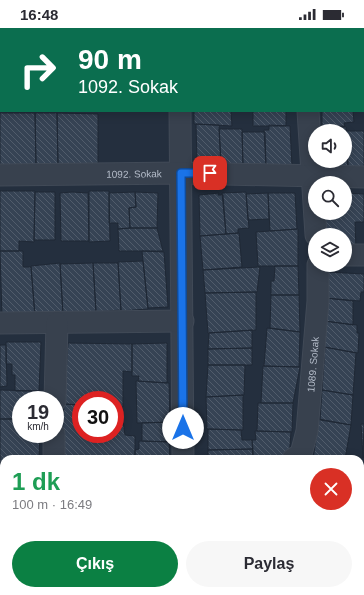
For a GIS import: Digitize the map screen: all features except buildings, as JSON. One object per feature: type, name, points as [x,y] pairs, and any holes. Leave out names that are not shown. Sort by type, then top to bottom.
[{"type":"street","points":[[180,112],[183,455]]},
{"type":"street","points":[[308,112],[316,228]]},
{"type":"street","name":"1092. Sokak","points":[[0,175],[181,173],[312,174],[364,177]]},
{"type":"street","points":[[352,255],[364,255]]},
{"type":"street","name":"1089. Sokak","points":[[299,455],[301,454],[307,431],[318,301],[318,272]]},
{"type":"street","points":[[0,323],[183,321]]},
{"type":"street","points":[[55,391],[57,323]]},
{"type":"street","points":[[54,443],[54,455]]},
{"type":"route","points":[[183,428],[181,173],[210,173]]}]
